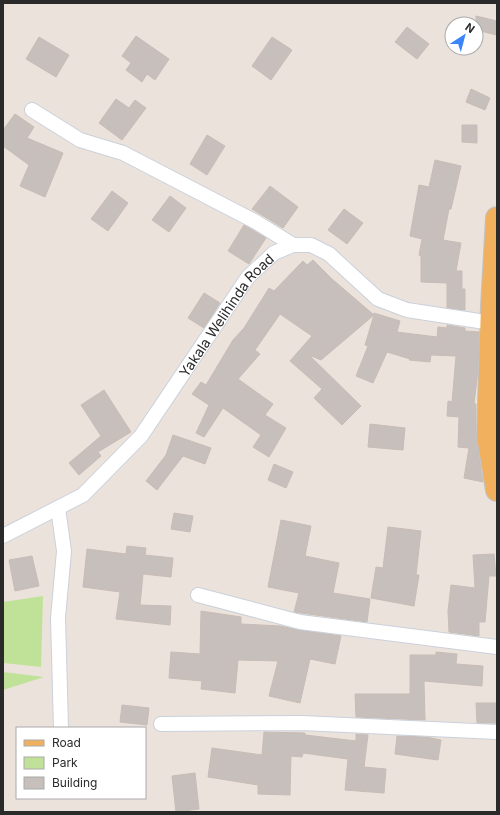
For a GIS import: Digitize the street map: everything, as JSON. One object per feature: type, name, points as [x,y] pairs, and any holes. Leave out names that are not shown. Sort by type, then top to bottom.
[{"type":"main road","points":[[497,218],[488,436],[497,490]]},
{"type":"street","points":[[32,110],[80,140],[123,154],[256,222],[292,245]]},
{"type":"street","name":"Yakala Welihinda Road","points":[[3,536],[83,495],[141,436],[248,277],[274,253],[292,245],[311,245],[329,254],[378,299],[407,310],[494,312]]},
{"type":"street","points":[[58,508],[64,551],[58,618],[61,727]]},
{"type":"street","points":[[198,595],[300,622],[497,647]]},
{"type":"street","points":[[161,724],[302,723],[497,732]]},
{"type":"green space","points":[[43,596],[41,667],[3,663],[3,602]]},
{"type":"green space","points":[[3,672],[44,677],[3,690]]},
{"type":"building","points":[[484,18],[497,21],[497,35],[484,32]]},
{"type":"building","points":[[407,27],[429,44],[417,59],[395,42]]},
{"type":"building","points":[[136,36],[169,59],[155,80],[147,74],[142,82],[126,70],[131,63],[122,56]]},
{"type":"building","points":[[39,37],[69,55],[56,77],[26,59]]},
{"type":"building","points":[[272,37],[292,50],[271,80],[252,66]]},
{"type":"building","points":[[471,89],[490,98],[485,110],[466,102]]},
{"type":"building","points":[[116,99],[129,108],[135,100],[146,108],[122,140],[99,123]]},
{"type":"building","points":[[15,114],[34,127],[27,138],[63,153],[45,197],[20,186],[29,165],[3,146],[3,130]]},
{"type":"building","points":[[462,125],[477,125],[477,143],[462,142]]},
{"type":"building","points":[[207,135],[225,146],[207,175],[190,164]]},
{"type":"building","points":[[435,160],[461,166],[451,209],[449,209],[443,240],[461,243],[456,271],[462,271],[462,289],[465,289],[465,310],[447,308],[447,283],[421,282],[421,256],[419,255],[422,239],[410,236],[419,185],[429,187]]},
{"type":"building","points":[[270,186],[298,207],[283,228],[252,209]]},
{"type":"building","points":[[112,191],[128,203],[108,231],[91,219]]},
{"type":"building","points":[[170,196],[186,208],[169,232],[152,220]]},
{"type":"building","points":[[344,209],[363,223],[347,244],[328,230]]},
{"type":"building","points":[[244,225],[266,238],[249,264],[228,251]]},
{"type":"building","points":[[313,260],[332,279],[374,315],[321,360],[309,355],[361,406],[342,425],[314,398],[322,389],[290,361],[312,336],[280,314],[255,350],[260,354],[238,379],[273,404],[265,415],[286,428],[269,457],[253,447],[261,435],[223,408],[204,437],[196,433],[209,405],[192,394],[201,382],[206,385],[233,340],[244,328],[269,288],[274,291],[303,261],[307,265]]},
{"type":"building","points":[[204,293],[220,303],[204,328],[188,318]]},
{"type":"building","points":[[374,313],[400,321],[397,332],[437,337],[438,327],[447,328],[447,325],[465,328],[465,331],[479,332],[478,370],[474,404],[476,404],[476,438],[483,482],[464,478],[469,448],[458,447],[459,417],[447,416],[448,401],[452,402],[456,356],[431,355],[430,362],[409,360],[410,359],[387,352],[373,383],[356,376],[368,346],[365,345]]},
{"type":"building","points":[[104,390],[131,432],[98,452],[101,456],[79,475],[69,463],[101,436],[81,405]]},
{"type":"building","points":[[370,424],[405,428],[403,450],[368,447]]},
{"type":"building","points":[[173,435],[211,448],[205,464],[183,456],[157,490],[146,481],[166,455]]},
{"type":"building","points":[[274,464],[293,472],[286,488],[268,480]]},
{"type":"building","points":[[174,513],[193,516],[190,532],[171,529]]},
{"type":"building","points":[[281,520],[311,526],[305,556],[339,563],[333,593],[370,599],[367,622],[294,612],[299,593],[268,587]]},
{"type":"building","points":[[388,527],[421,531],[416,575],[419,575],[414,606],[371,598],[376,567],[383,568]]},
{"type":"building","points":[[127,546],[146,548],[145,555],[173,558],[171,577],[143,574],[140,605],[171,606],[170,625],[116,619],[120,592],[83,587],[87,549],[126,554]]},
{"type":"building","points":[[494,554],[496,576],[489,576],[485,622],[479,622],[479,636],[449,632],[448,611],[451,585],[475,588],[473,555]]},
{"type":"building","points":[[32,556],[39,586],[15,591],[9,560]]},
{"type":"building","points":[[201,611],[241,617],[241,624],[280,626],[341,636],[335,664],[310,659],[300,703],[269,696],[278,661],[238,660],[235,693],[201,689],[202,681],[169,678],[171,652],[200,654]]},
{"type":"building","points":[[436,652],[457,654],[456,664],[483,666],[482,686],[424,681],[425,720],[356,717],[355,694],[410,694],[410,655],[436,655]]},
{"type":"building","points":[[476,703],[497,703],[497,723],[477,723]]},
{"type":"building","points":[[122,705],[149,708],[147,725],[120,722]]},
{"type":"building","points":[[264,732],[305,733],[305,735],[356,741],[356,734],[368,735],[364,767],[386,769],[384,793],[345,790],[348,759],[303,753],[302,757],[291,756],[290,795],[258,794],[258,785],[208,777],[212,748],[262,755]]},
{"type":"building","points":[[397,736],[426,737],[441,740],[438,760],[395,754]]},
{"type":"building","points":[[195,773],[199,809],[176,812],[172,776]]}]
